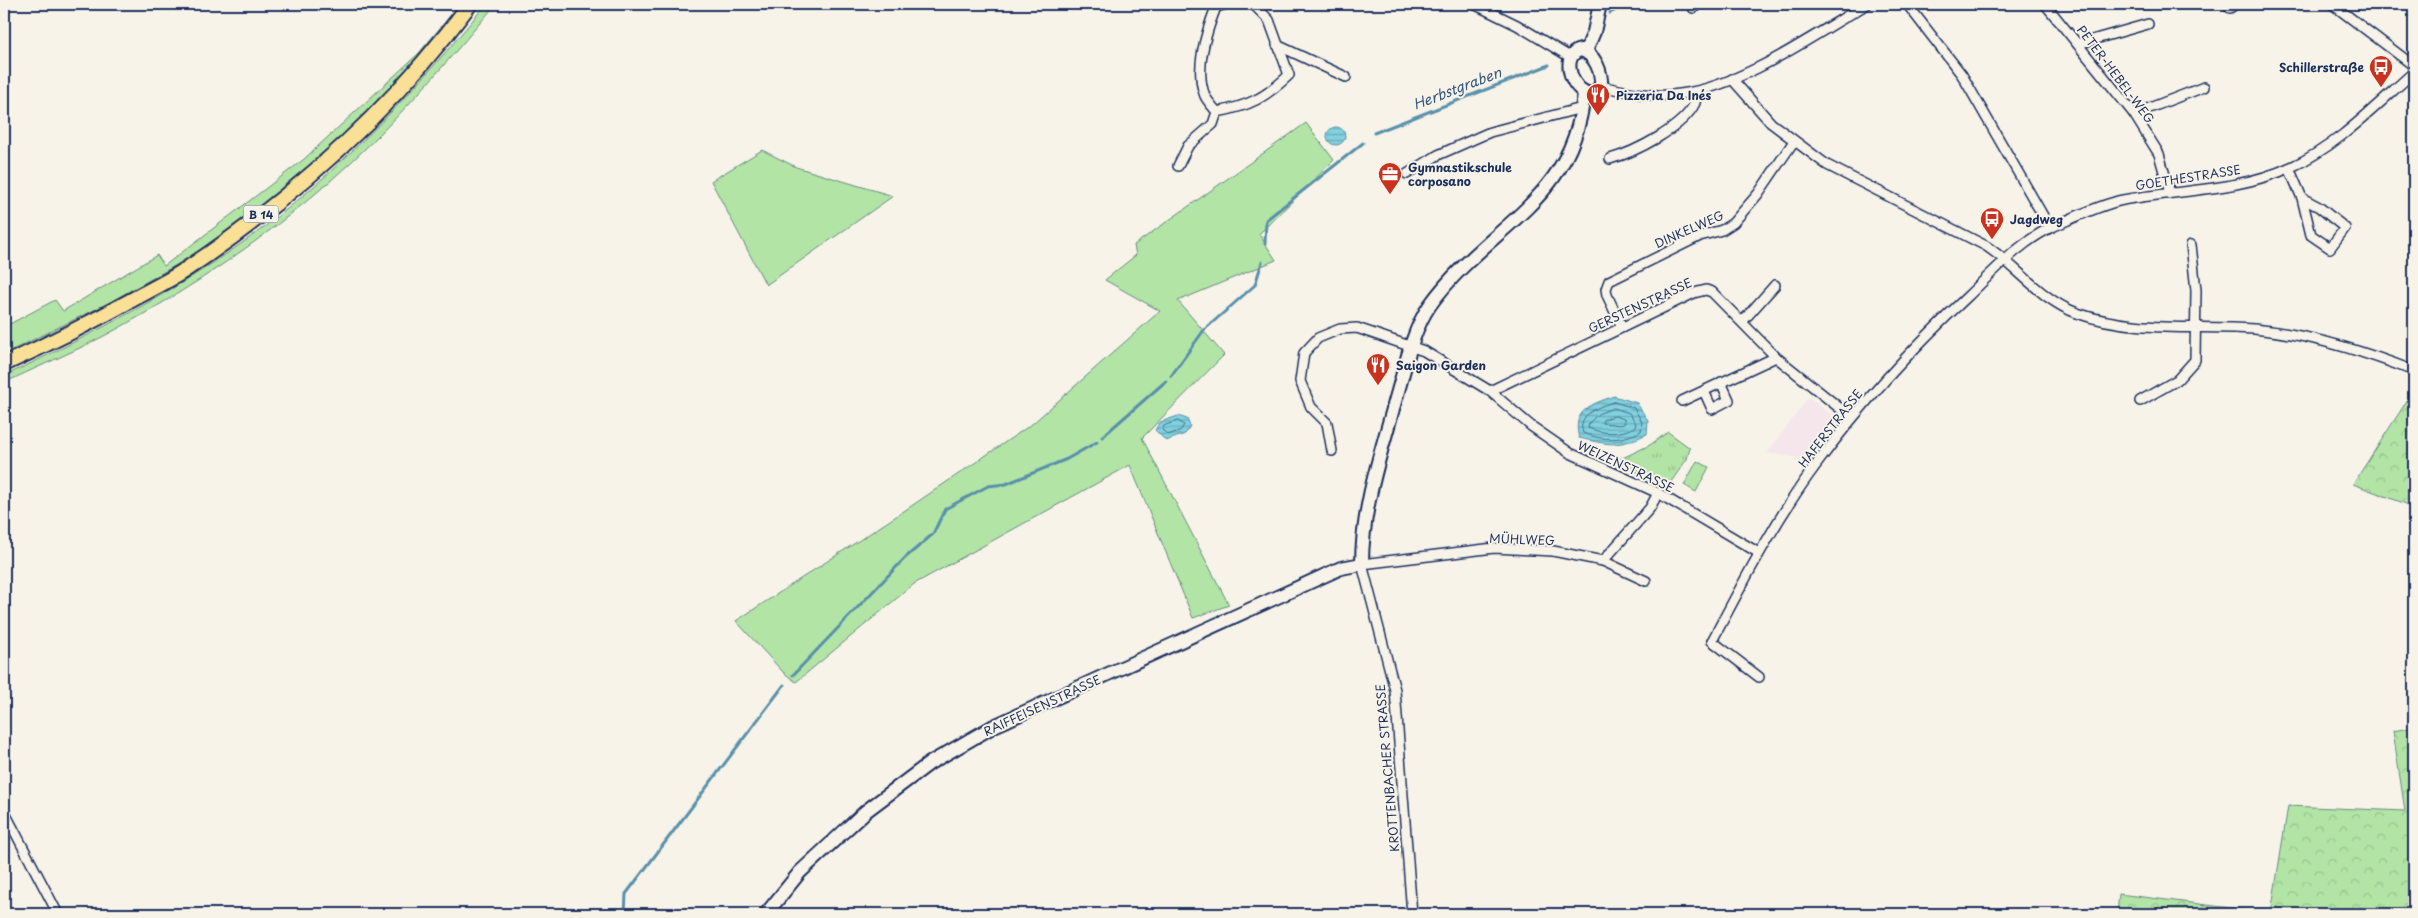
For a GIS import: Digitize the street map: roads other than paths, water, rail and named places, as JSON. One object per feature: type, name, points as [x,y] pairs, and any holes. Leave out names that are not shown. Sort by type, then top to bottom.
[{"type":"main road","name":"B 14","points":[[4,364],[72,334],[184,271],[281,199],[367,124],[444,39],[470,4]]},
{"type":"street","points":[[1217,112],[1206,96],[1201,72],[1205,36],[1216,8],[1227,4]]},
{"type":"street","points":[[1217,112],[1245,107],[1276,87],[1288,75],[1269,20],[1253,4]]},
{"type":"street","points":[[1474,4],[1517,25],[1570,58]]},
{"type":"street","points":[[1586,51],[1594,32],[1600,4]]},
{"type":"street","points":[[1601,86],[1645,95],[1665,96],[1696,92],[1732,79],[1764,64],[1867,4]]},
{"type":"street","points":[[1907,4],[1962,75],[2050,228]]},
{"type":"street","name":"PETER-HEBEL-WEG","points":[[2045,4],[2134,114],[2159,154],[2170,193]]},
{"type":"street","points":[[2332,4],[2414,66]]},
{"type":"street","points":[[2078,44],[2148,24]]},
{"type":"street","points":[[1277,45],[1346,77]]},
{"type":"street","points":[[1576,51],[1586,51],[1594,58],[1601,77],[1601,86],[1594,93],[1584,93],[1579,90],[1572,76],[1570,58],[1576,51]]},
{"type":"street","name":"GOETHESTRASSE","points":[[2007,260],[2050,228],[2120,200],[2242,182],[2289,168],[2317,154],[2342,136],[2414,72]]},
{"type":"street","points":[[1732,79],[1771,123],[1827,165],[1986,246],[2007,260],[2042,294],[2075,312],[2108,323],[2285,333],[2358,350],[2414,371]]},
{"type":"street","points":[[2134,114],[2204,86]]},
{"type":"street","points":[[1610,159],[1644,145],[1680,121],[1695,103],[1696,92]]},
{"type":"street","points":[[1362,564],[1362,533],[1367,505],[1411,348],[1429,306],[1471,257],[1536,201],[1553,181],[1574,142],[1584,93]]},
{"type":"street","points":[[1407,174],[1438,154],[1490,132],[1582,108]]},
{"type":"street","points":[[1178,166],[1188,146],[1213,124],[1217,112]]},
{"type":"street","name":"DINKELWEG","points":[[1622,326],[1607,295],[1606,290],[1609,281],[1700,236],[1722,230],[1733,223],[1758,194],[1794,141]]},
{"type":"street","points":[[2289,168],[2302,198],[2311,235],[2330,248],[2345,228],[2319,208],[2302,198]]},
{"type":"street","points":[[2140,401],[2177,380],[2195,360],[2197,327],[2196,290],[2191,245]]},
{"type":"street","name":"HAFERSTRASSE","points":[[1759,676],[1712,641],[1759,553],[1814,468],[1852,418],[1903,360],[2007,260]]},
{"type":"street","points":[[1742,322],[1775,285]]},
{"type":"street","name":"GERSTENSTRASSE","points":[[1490,391],[1622,326],[1694,293],[1706,290],[1712,292],[1776,356],[1852,418]]},
{"type":"street","name":"WEIZENSTRASSE","points":[[1332,451],[1327,423],[1312,408],[1300,381],[1304,352],[1318,338],[1340,329],[1357,328],[1424,351],[1490,391],[1531,426],[1570,454],[1658,493],[1759,553]]},
{"type":"street","points":[[1682,401],[1776,356]]},
{"type":"street","points":[[1704,390],[1712,409],[1730,400],[1721,382]]},
{"type":"street","points":[[1603,561],[1650,508],[1658,493]]},
{"type":"street","name":"MÜHLWEG","points":[[1362,564],[1494,548],[1553,551],[1603,561],[1646,581]]},
{"type":"street","name":"RAIFFEISENSTRASSE","points":[[766,914],[800,872],[866,811],[930,763],[994,726],[1341,568],[1362,564]]},
{"type":"street","name":"KROTTENBACHER STRASSE","points":[[1362,564],[1395,690],[1412,914]]},
{"type":"street","points":[[4,810],[58,914]]},
{"type":"water","points":[[1336,127],[1344,132],[1345,136],[1340,144],[1336,145],[1328,140],[1327,136],[1332,128]]},
{"type":"water","points":[[1614,396],[1637,403],[1648,421],[1647,434],[1628,442],[1613,444],[1579,438],[1578,421],[1585,410],[1591,405]]},
{"type":"water","points":[[1178,416],[1187,419],[1190,426],[1185,434],[1166,441],[1155,430],[1160,422]]},
{"type":"waterway","name":"Herbstgraben","points":[[1610,13],[1628,4]]},
{"type":"waterway","name":"Herbstgraben","points":[[1374,133],[1549,65]]},
{"type":"waterway","name":"Herbstgraben","points":[[1265,244],[1266,220],[1363,143]]},
{"type":"waterway","points":[[1171,376],[1204,330],[1255,285],[1262,262]]},
{"type":"waterway","points":[[1102,437],[1166,381]]},
{"type":"waterway","points":[[793,675],[905,558],[933,534],[945,509],[988,486],[1006,484],[1067,459],[1097,442]]},
{"type":"waterway","points":[[625,914],[626,894],[784,685]]},
{"type":"place","name":"Schillerstraße","points":[[2381,88]]},
{"type":"place","name":"Pizzeria Da Inés","points":[[1598,116]]},
{"type":"place","name":"Gymnastikschule corposano","points":[[1390,195]]},
{"type":"place","name":"Jagdweg","points":[[1992,240]]},
{"type":"place","name":"Saigon Garden","points":[[1378,386]]}]
